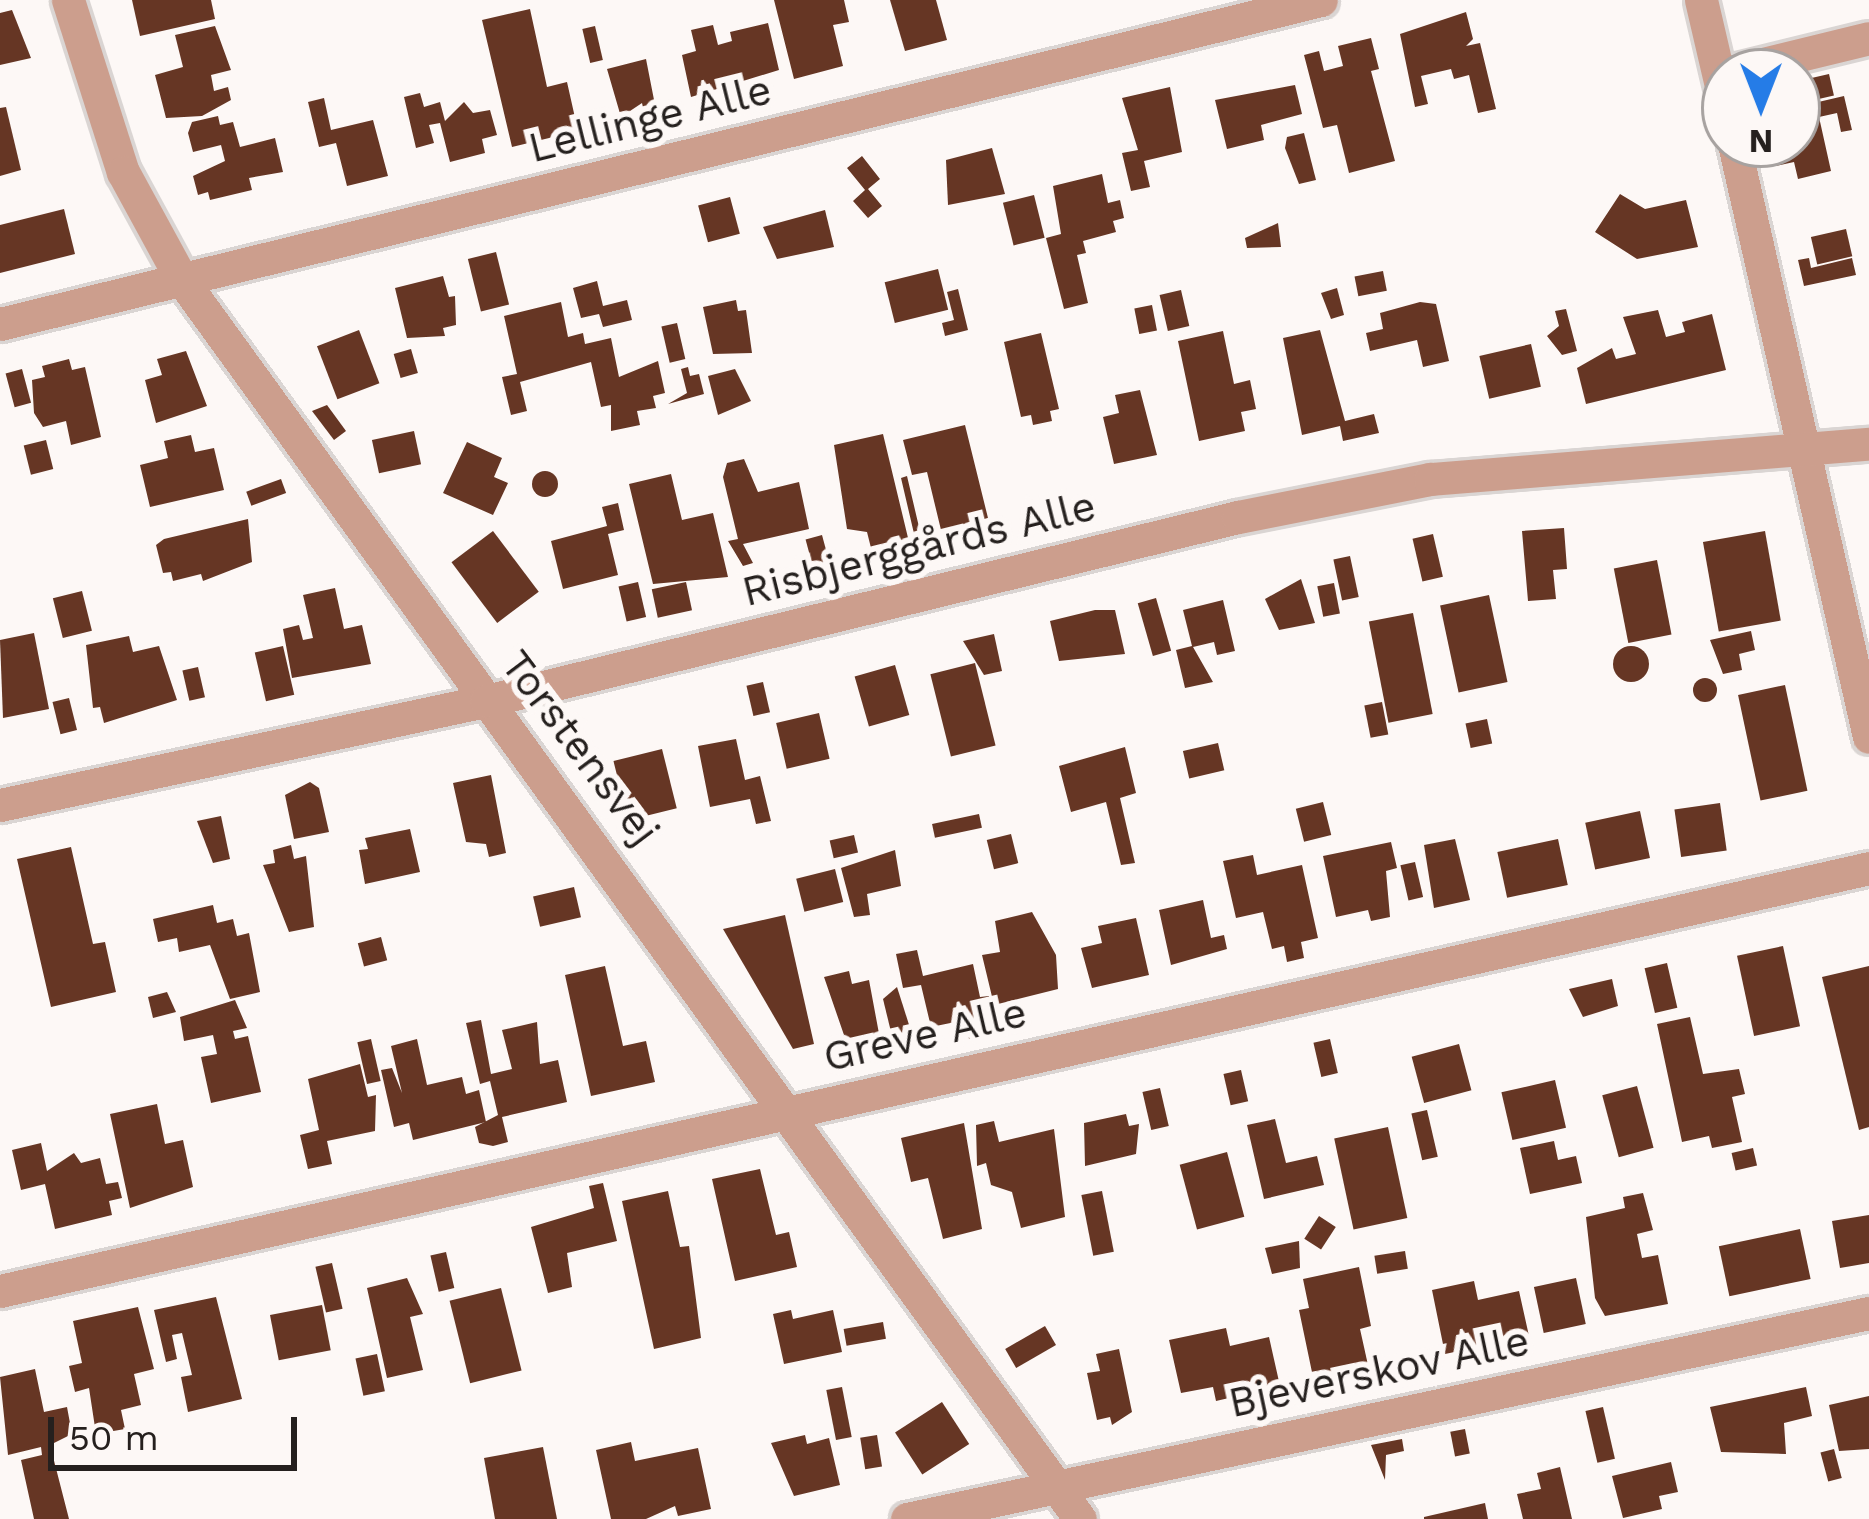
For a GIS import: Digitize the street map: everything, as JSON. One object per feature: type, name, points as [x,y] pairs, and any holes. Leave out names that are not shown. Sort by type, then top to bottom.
[{"type":"street","name":"Torstensvej","points":[[68,0],[123,172],[182,280],[791,1112],[1081,1519]]},
{"type":"street","name":"Lellinge Alle","points":[[0,324],[1321,0]]},
{"type":"street","points":[[1702,0],[1715,48]]},
{"type":"street","points":[[1821,52],[1869,38]]},
{"type":"street","points":[[1739,168],[1869,736]]},
{"type":"street","name":"Risbjerggårds Alle","points":[[0,805],[487,700],[1384,488],[1869,444]]},
{"type":"street","name":"Greve Alle","points":[[0,1291],[1869,868]]},
{"type":"street","name":"Bjeverskov Alle","points":[[907,1519],[1869,1313]]},
{"type":"building","points":[[132,0],[211,0],[215,19],[140,36]]},
{"type":"building","points":[[774,0],[844,0],[849,22],[833,25],[843,66],[794,79]]},
{"type":"building","points":[[890,0],[936,0],[947,40],[905,51]]},
{"type":"building","points":[[530,9],[547,87],[567,82],[578,131],[512,147],[482,20]]},
{"type":"building","points":[[12,10],[31,58],[0,65],[0,13]]},
{"type":"building","points":[[1466,12],[1473,39],[1466,46],[1480,43],[1496,109],[1478,113],[1469,75],[1454,79],[1451,69],[1421,76],[1428,104],[1415,107],[1400,34]]},
{"type":"building","points":[[768,23],[779,70],[691,97],[682,55],[696,51],[691,30],[713,25],[718,45],[732,41],[730,32]]},
{"type":"building","points":[[215,26],[231,70],[211,75],[214,91],[228,87],[231,100],[202,116],[166,118],[155,75],[183,67],[175,35]]},
{"type":"building","points":[[595,26],[603,60],[590,63],[582,29]]},
{"type":"building","points":[[1371,38],[1379,69],[1371,71],[1395,161],[1349,173],[1337,125],[1323,128],[1304,55],[1319,51],[1324,71],[1343,66],[1338,46]]},
{"type":"building","points":[[646,59],[656,110],[644,112],[642,103],[621,117],[607,69]]},
{"type":"building","points":[[1829,74],[1834,95],[1821,98],[1821,76]]},
{"type":"building","points":[[1295,85],[1302,114],[1261,125],[1264,140],[1227,149],[1215,100]]},
{"type":"building","points":[[1170,87],[1182,152],[1144,161],[1150,187],[1131,191],[1122,153],[1138,150],[1122,98]]},
{"type":"building","points":[[420,93],[424,107],[440,102],[445,121],[464,102],[473,113],[490,110],[497,135],[482,139],[485,153],[450,162],[440,123],[429,125],[434,143],[416,148],[404,97]]},
{"type":"building","points":[[1844,96],[1852,130],[1841,132],[1837,113],[1821,117],[1821,101]]},
{"type":"building","points":[[324,98],[331,130],[373,120],[388,176],[347,186],[336,143],[319,147],[308,102]]},
{"type":"building","points":[[6,107],[21,170],[0,176],[0,108]]},
{"type":"building","points":[[218,116],[220,125],[233,122],[240,147],[275,138],[283,172],[249,178],[252,190],[210,200],[208,192],[198,195],[193,176],[225,161],[221,145],[193,152],[188,133],[192,122]]},
{"type":"building","points":[[1821,126],[1831,171],[1798,179],[1795,168],[1821,168]]},
{"type":"building","points":[[1304,133],[1316,180],[1299,184],[1285,148],[1287,137]]},
{"type":"building","points":[[992,148],[1005,194],[948,205],[946,160]]},
{"type":"building","points":[[862,156],[880,179],[868,189],[882,206],[868,218],[853,201],[865,190],[847,168]]},
{"type":"building","points":[[1102,174],[1108,203],[1120,200],[1124,218],[1113,221],[1116,232],[1083,241],[1086,253],[1077,255],[1088,303],[1064,309],[1046,238],[1061,234],[1053,186]]},
{"type":"building","points":[[1620,194],[1645,209],[1686,200],[1698,247],[1637,259],[1595,232]]},
{"type":"building","points":[[1034,195],[1045,238],[1014,245],[1003,203]]},
{"type":"building","points":[[730,197],[740,234],[708,242],[698,206]]},
{"type":"building","points":[[64,209],[75,254],[0,273],[0,225]]},
{"type":"building","points":[[825,210],[834,247],[777,259],[763,227]]},
{"type":"building","points":[[1278,223],[1281,247],[1247,248],[1245,238]]},
{"type":"building","points":[[1846,229],[1852,256],[1817,264],[1811,237]]},
{"type":"building","points":[[496,252],[509,304],[481,311],[468,259]]},
{"type":"building","points":[[1809,258],[1811,268],[1852,258],[1856,275],[1804,286],[1798,260]]},
{"type":"building","points":[[938,269],[948,310],[895,323],[885,282]]},
{"type":"building","points":[[1383,271],[1387,291],[1358,296],[1355,277]]},
{"type":"building","points":[[443,276],[449,297],[455,296],[456,325],[443,328],[445,336],[407,338],[395,288]]},
{"type":"building","points":[[597,281],[603,306],[627,300],[632,320],[603,327],[599,314],[581,318],[573,288]]},
{"type":"building","points":[[1337,288],[1344,315],[1331,319],[1321,293]]},
{"type":"building","points":[[958,289],[968,330],[945,336],[942,323],[954,320],[947,292]]},
{"type":"building","points":[[1181,290],[1189,326],[1168,331],[1160,295]]},
{"type":"building","points":[[736,300],[738,311],[746,310],[752,353],[713,354],[703,307]]},
{"type":"building","points":[[561,302],[568,337],[583,333],[585,344],[611,338],[619,377],[658,361],[665,393],[653,396],[656,408],[637,411],[640,425],[611,431],[611,405],[601,407],[591,362],[520,382],[527,411],[511,415],[502,377],[517,374],[504,316]]},
{"type":"building","points":[[1420,302],[1436,304],[1449,361],[1423,367],[1417,340],[1370,351],[1366,333],[1383,329],[1380,313]]},
{"type":"building","points":[[1152,305],[1157,331],[1139,334],[1134,308]]},
{"type":"building","points":[[1566,309],[1577,351],[1562,355],[1547,336],[1559,326],[1555,311]]},
{"type":"building","points":[[1658,310],[1666,337],[1685,332],[1682,322],[1712,314],[1726,370],[1586,404],[1577,368],[1612,348],[1616,359],[1636,354],[1623,317]]},
{"type":"building","points":[[677,323],[685,359],[670,363],[661,327]]},
{"type":"building","points":[[359,330],[379,383],[337,399],[317,346]]},
{"type":"building","points":[[1320,330],[1345,421],[1374,414],[1379,433],[1343,441],[1340,426],[1302,435],[1283,338]]},
{"type":"building","points":[[1223,331],[1234,384],[1250,380],[1256,409],[1241,412],[1245,431],[1199,441],[1178,341]]},
{"type":"building","points":[[1041,333],[1059,409],[1050,411],[1052,421],[1033,425],[1031,415],[1021,417],[1004,342]]},
{"type":"building","points":[[1531,344],[1541,387],[1489,399],[1479,356]]},
{"type":"building","points":[[411,349],[418,373],[401,378],[394,354]]},
{"type":"building","points":[[186,351],[207,406],[156,423],[145,380],[162,375],[157,359]]},
{"type":"building","points":[[69,359],[72,370],[85,367],[101,437],[71,445],[66,421],[43,427],[34,413],[32,380],[45,377],[42,366]]},
{"type":"building","points":[[688,367],[690,376],[699,374],[704,394],[668,404],[687,393],[681,369]]},
{"type":"building","points":[[22,369],[31,403],[15,407],[6,373]]},
{"type":"building","points":[[735,369],[751,401],[718,415],[708,376]]},
{"type":"building","points":[[1140,390],[1157,455],[1114,464],[1103,417],[1119,413],[1115,395]]},
{"type":"building","points":[[327,405],[346,431],[334,440],[312,411]]},
{"type":"building","points":[[965,425],[988,518],[941,530],[927,472],[912,475],[903,440]]},
{"type":"building","points":[[414,431],[421,464],[379,473],[372,440]]},
{"type":"building","points":[[883,434],[909,542],[872,552],[867,532],[847,529],[834,445]]},
{"type":"building","points":[[191,435],[195,452],[214,448],[224,490],[150,507],[140,465],[168,458],[164,441]]},
{"type":"building","points":[[46,440],[53,469],[31,475],[24,446]]},
{"type":"building","points":[[467,442],[502,458],[494,477],[508,483],[493,515],[443,493]]},
{"type":"building","points":[[744,459],[758,492],[799,482],[809,529],[743,544],[753,563],[743,566],[728,541],[738,539],[723,477],[727,463]]},
{"type":"building","points":[[545,471],[558,484],[545,497],[532,484]]},
{"type":"building","points":[[671,474],[682,520],[713,513],[728,577],[653,584],[629,484]]},
{"type":"building","points":[[907,476],[927,561],[880,572],[877,557],[886,555],[888,563],[919,555],[901,478]]},
{"type":"building","points":[[281,479],[286,493],[251,506],[246,492]]},
{"type":"building","points":[[618,503],[624,530],[608,534],[618,575],[563,589],[551,541],[607,526],[602,507]]},
{"type":"building","points":[[248,519],[252,562],[203,581],[201,574],[173,581],[171,572],[163,573],[156,545],[164,539]]},
{"type":"building","points":[[1564,528],[1567,569],[1553,570],[1556,599],[1528,601],[1522,531]]},
{"type":"building","points":[[493,531],[539,592],[497,623],[451,562]]},
{"type":"building","points":[[1765,531],[1781,621],[1719,632],[1703,542]]},
{"type":"building","points":[[1433,534],[1443,577],[1422,582],[1413,539]]},
{"type":"building","points":[[822,535],[829,561],[813,565],[806,539]]},
{"type":"building","points":[[1350,556],[1359,597],[1342,601],[1333,560]]},
{"type":"building","points":[[1657,560],[1672,635],[1628,643],[1614,568]]},
{"type":"building","points":[[1301,579],[1315,623],[1279,630],[1265,599]]},
{"type":"building","points":[[638,582],[646,617],[627,622],[619,586]]},
{"type":"building","points":[[686,582],[692,610],[658,618],[652,589]]},
{"type":"building","points":[[1334,583],[1340,613],[1323,617],[1317,586]]},
{"type":"building","points":[[335,588],[344,629],[362,625],[371,664],[292,678],[283,629],[299,625],[303,640],[313,638],[303,595]]},
{"type":"building","points":[[82,591],[92,631],[63,638],[53,598]]},
{"type":"building","points":[[1489,595],[1508,682],[1459,692],[1440,605]]},
{"type":"building","points":[[1156,598],[1171,651],[1153,656],[1138,603]]},
{"type":"building","points":[[1223,600],[1235,651],[1217,655],[1214,642],[1193,647],[1213,682],[1185,688],[1176,650],[1192,646],[1183,610]]},
{"type":"building","points":[[1115,610],[1125,654],[1059,661],[1050,621]]},
{"type":"building","points":[[1413,613],[1433,714],[1388,723],[1369,622]]},
{"type":"building","points":[[1751,631],[1755,650],[1739,654],[1742,670],[1723,674],[1710,640]]},
{"type":"building","points":[[34,633],[49,709],[3,718],[0,640]]},
{"type":"building","points":[[994,634],[1002,671],[984,675],[963,641]]},
{"type":"building","points":[[129,636],[133,652],[159,646],[177,700],[104,723],[100,707],[93,708],[86,645]]},
{"type":"building","points":[[283,646],[294,695],[266,701],[255,653]]},
{"type":"building","points":[[1631,646],[1644,651],[1649,664],[1644,677],[1631,682],[1618,677],[1613,664],[1618,651]]},
{"type":"building","points":[[975,663],[996,745],[951,757],[930,674]]},
{"type":"building","points":[[895,665],[909,715],[869,727],[855,677]]},
{"type":"building","points":[[198,667],[205,697],[189,701],[182,671]]},
{"type":"building","points":[[1705,678],[1717,690],[1705,702],[1693,690]]},
{"type":"building","points":[[763,682],[770,712],[753,716],[746,686]]},
{"type":"building","points":[[1785,685],[1807,791],[1761,801],[1738,695]]},
{"type":"building","points":[[69,698],[77,730],[60,734],[53,702]]},
{"type":"building","points":[[1382,702],[1388,734],[1371,738],[1364,705]]},
{"type":"building","points":[[819,713],[830,759],[787,769],[776,723]]},
{"type":"building","points":[[1487,719],[1492,743],[1471,748],[1465,724]]},
{"type":"building","points":[[736,739],[745,780],[760,776],[771,821],[756,824],[750,799],[710,807],[698,746]]},
{"type":"building","points":[[1218,743],[1224,770],[1189,778],[1183,751]]},
{"type":"building","points":[[1125,747],[1136,793],[1120,798],[1135,863],[1121,865],[1106,802],[1071,812],[1059,766]]},
{"type":"building","points":[[662,749],[677,808],[628,820],[613,761]]},
{"type":"building","points":[[491,775],[506,853],[489,857],[486,844],[466,842],[453,783]]},
{"type":"building","points":[[310,782],[319,788],[329,832],[294,839],[285,795]]},
{"type":"building","points":[[1323,802],[1331,835],[1304,842],[1296,809]]},
{"type":"building","points":[[1720,803],[1727,851],[1681,857],[1674,809]]},
{"type":"building","points":[[1640,811],[1650,858],[1595,870],[1585,823]]},
{"type":"building","points":[[979,814],[982,828],[935,838],[932,824]]},
{"type":"building","points":[[221,816],[230,859],[213,863],[197,821]]},
{"type":"building","points":[[410,829],[420,872],[365,884],[359,850],[368,849],[365,838]]},
{"type":"building","points":[[1011,834],[1018,863],[994,869],[987,840]]},
{"type":"building","points":[[854,835],[858,853],[834,858],[830,841]]},
{"type":"building","points":[[1455,839],[1470,900],[1434,908],[1424,845]]},
{"type":"building","points":[[1558,839],[1568,885],[1507,898],[1497,852]]},
{"type":"building","points":[[1391,842],[1397,868],[1386,871],[1390,917],[1371,921],[1368,910],[1336,917],[1323,856]]},
{"type":"building","points":[[291,845],[294,859],[306,856],[314,927],[289,932],[263,865],[275,863],[273,850]]},
{"type":"building","points":[[71,847],[93,944],[105,942],[116,992],[51,1007],[17,859]]},
{"type":"building","points":[[895,850],[901,886],[867,894],[870,915],[854,917],[841,868]]},
{"type":"building","points":[[1253,855],[1257,875],[1302,865],[1318,938],[1301,942],[1304,958],[1287,962],[1284,946],[1272,949],[1263,912],[1236,918],[1223,861]]},
{"type":"building","points":[[1415,862],[1423,897],[1408,900],[1400,865]]},
{"type":"building","points":[[835,869],[843,902],[804,912],[796,879]]},
{"type":"building","points":[[574,887],[581,917],[540,927],[533,896]]},
{"type":"building","points":[[1203,900],[1211,938],[1224,935],[1227,949],[1171,965],[1159,910]]},
{"type":"building","points":[[213,905],[217,923],[233,919],[237,936],[249,933],[260,992],[230,999],[210,945],[179,952],[177,938],[158,942],[153,919]]},
{"type":"building","points":[[1032,912],[1056,955],[1058,989],[994,1005],[982,955],[1000,952],[995,921]]},
{"type":"building","points":[[785,915],[814,1044],[793,1049],[723,929]]},
{"type":"building","points":[[1136,918],[1149,975],[1092,988],[1081,948],[1102,943],[1098,926]]},
{"type":"building","points":[[381,937],[387,960],[364,966],[358,943]]},
{"type":"building","points":[[1783,946],[1800,1026],[1754,1036],[1737,956]]},
{"type":"building","points":[[917,950],[923,976],[973,964],[980,997],[989,996],[992,1034],[969,1039],[965,1020],[931,1027],[921,985],[903,988],[896,954]]},
{"type":"building","points":[[1667,963],[1677,1008],[1655,1013],[1645,968]]},
{"type":"building","points":[[605,966],[623,1046],[646,1041],[655,1082],[591,1096],[565,975]]},
{"type":"building","points":[[1869,966],[1869,1127],[1859,1130],[1822,977]]},
{"type":"building","points":[[849,971],[852,984],[869,980],[880,1039],[831,1058],[829,1047],[844,1035],[824,977]]},
{"type":"building","points":[[1612,979],[1618,1006],[1583,1017],[1569,989]]},
{"type":"building","points":[[897,987],[911,1031],[892,1036],[883,999]]},
{"type":"building","points":[[167,992],[176,1012],[153,1018],[148,997]]},
{"type":"building","points":[[235,1000],[247,1028],[233,1031],[235,1039],[248,1036],[261,1092],[211,1103],[201,1057],[217,1054],[213,1035],[184,1041],[180,1017]]},
{"type":"building","points":[[1690,1017],[1703,1074],[1739,1069],[1745,1094],[1732,1097],[1742,1142],[1712,1148],[1709,1136],[1682,1142],[1657,1024]]},
{"type":"building","points":[[481,1020],[491,1074],[512,1069],[502,1030],[537,1022],[540,1064],[558,1060],[567,1102],[502,1117],[508,1142],[493,1146],[479,1143],[475,1127],[498,1115],[490,1081],[480,1084],[466,1023]]},
{"type":"building","points":[[371,1039],[381,1081],[367,1084],[357,1042]]},
{"type":"building","points":[[417,1039],[427,1085],[462,1077],[466,1094],[479,1090],[486,1122],[413,1140],[409,1123],[394,1127],[381,1070],[392,1068],[402,1093],[391,1046]]},
{"type":"building","points":[[1330,1039],[1338,1073],[1321,1077],[1313,1043]]},
{"type":"building","points":[[1459,1044],[1471,1090],[1424,1103],[1412,1057]]},
{"type":"building","points":[[360,1064],[368,1097],[376,1095],[375,1131],[327,1141],[332,1164],[308,1169],[300,1135],[319,1130],[308,1079]]},
{"type":"building","points":[[1241,1070],[1248,1101],[1231,1105],[1223,1074]]},
{"type":"building","points":[[1555,1080],[1566,1128],[1512,1140],[1501,1092]]},
{"type":"building","points":[[1637,1086],[1654,1148],[1619,1157],[1602,1095]]},
{"type":"building","points":[[1160,1088],[1169,1126],[1151,1130],[1142,1092]]},
{"type":"building","points":[[157,1104],[165,1144],[183,1140],[193,1187],[130,1208],[110,1114]]},
{"type":"building","points":[[1427,1110],[1438,1157],[1422,1160],[1411,1114]]},
{"type":"building","points":[[1126,1114],[1129,1126],[1139,1124],[1136,1154],[1085,1166],[1084,1123]]},
{"type":"building","points":[[1275,1119],[1286,1163],[1317,1156],[1324,1185],[1264,1199],[1247,1125]]},
{"type":"building","points":[[994,1121],[999,1142],[1054,1129],[1065,1217],[1021,1228],[1012,1192],[991,1185],[986,1163],[977,1166],[976,1125]]},
{"type":"building","points":[[964,1123],[982,1229],[943,1239],[928,1178],[911,1182],[901,1138]]},
{"type":"building","points":[[1388,1127],[1407,1218],[1354,1229],[1334,1138]]},
{"type":"building","points":[[1554,1141],[1558,1160],[1576,1156],[1582,1183],[1530,1194],[1520,1148]]},
{"type":"building","points":[[41,1143],[47,1171],[74,1153],[81,1163],[100,1158],[106,1184],[118,1182],[122,1198],[109,1201],[112,1215],[55,1229],[45,1184],[21,1190],[12,1150]]},
{"type":"building","points":[[1753,1148],[1757,1166],[1736,1170],[1732,1153]]},
{"type":"building","points":[[1227,1152],[1244,1217],[1197,1229],[1180,1165]]},
{"type":"building","points":[[760,1169],[776,1235],[789,1232],[797,1267],[735,1281],[712,1179]]},
{"type":"building","points":[[603,1183],[617,1241],[567,1253],[572,1287],[548,1293],[531,1227],[594,1208],[589,1186]]},
{"type":"building","points":[[668,1191],[680,1247],[689,1246],[701,1338],[654,1349],[622,1201]]},
{"type":"building","points":[[1102,1191],[1114,1252],[1093,1256],[1081,1195]]},
{"type":"building","points":[[1643,1193],[1653,1230],[1637,1234],[1642,1258],[1658,1255],[1668,1304],[1605,1316],[1595,1298],[1586,1217],[1625,1208],[1623,1197]]},
{"type":"building","points":[[1869,1215],[1869,1263],[1840,1268],[1832,1221]]},
{"type":"building","points":[[1319,1216],[1336,1227],[1321,1250],[1304,1239]]},
{"type":"building","points":[[1800,1229],[1811,1279],[1729,1296],[1719,1246]]},
{"type":"building","points":[[1299,1241],[1300,1268],[1272,1274],[1265,1248]]},
{"type":"building","points":[[1405,1251],[1408,1269],[1377,1274],[1374,1256]]},
{"type":"building","points":[[446,1252],[454,1288],[439,1292],[430,1256]]},
{"type":"building","points":[[332,1263],[343,1309],[326,1313],[315,1267]]},
{"type":"building","points":[[1359,1267],[1371,1326],[1360,1329],[1368,1365],[1313,1377],[1299,1310],[1309,1308],[1303,1279]]},
{"type":"building","points":[[407,1278],[423,1314],[410,1317],[423,1370],[387,1378],[367,1288]]},
{"type":"building","points":[[1576,1278],[1586,1324],[1544,1333],[1534,1287]]},
{"type":"building","points":[[1474,1281],[1478,1300],[1519,1291],[1529,1336],[1445,1354],[1432,1290]]},
{"type":"building","points":[[501,1288],[522,1370],[470,1383],[450,1301]]},
{"type":"building","points":[[216,1297],[242,1399],[188,1412],[181,1377],[192,1375],[182,1333],[172,1335],[177,1359],[166,1362],[154,1310]]},
{"type":"building","points":[[322,1305],[331,1350],[279,1360],[270,1315]]},
{"type":"building","points":[[138,1307],[154,1369],[134,1374],[141,1405],[121,1410],[125,1429],[96,1434],[89,1388],[75,1392],[69,1366],[82,1363],[73,1321]]},
{"type":"building","points":[[791,1310],[793,1319],[833,1310],[842,1352],[784,1364],[773,1314]]},
{"type":"building","points":[[883,1322],[886,1339],[847,1346],[844,1329]]},
{"type":"building","points":[[1045,1326],[1056,1345],[1016,1368],[1005,1349]]},
{"type":"building","points":[[1226,1328],[1230,1346],[1269,1337],[1280,1386],[1216,1401],[1213,1387],[1181,1393],[1169,1340]]},
{"type":"building","points":[[1119,1349],[1132,1412],[1112,1425],[1110,1417],[1097,1420],[1087,1373],[1100,1371],[1096,1354]]},
{"type":"building","points":[[377,1354],[385,1391],[363,1396],[355,1359]]},
{"type":"building","points":[[35,1369],[44,1412],[67,1407],[72,1434],[50,1445],[69,1519],[34,1519],[21,1460],[42,1455],[41,1447],[8,1455],[0,1377]]},
{"type":"building","points":[[842,1387],[852,1437],[836,1440],[826,1390]]},
{"type":"building","points":[[1806,1387],[1812,1416],[1784,1423],[1786,1454],[1721,1452],[1710,1407]]},
{"type":"building","points":[[1869,1396],[1869,1449],[1839,1451],[1829,1405]]},
{"type":"building","points":[[942,1402],[969,1444],[922,1474],[895,1432]]},
{"type":"building","points":[[1603,1407],[1615,1459],[1597,1463],[1585,1411]]},
{"type":"building","points":[[1465,1429],[1470,1454],[1455,1456],[1450,1432]]},
{"type":"building","points":[[805,1435],[807,1444],[829,1438],[840,1485],[794,1496],[771,1443]]},
{"type":"building","points":[[877,1435],[882,1467],[865,1469],[860,1438]]},
{"type":"building","points":[[1402,1439],[1404,1451],[1386,1455],[1385,1480],[1371,1445]]},
{"type":"building","points":[[631,1442],[635,1461],[698,1448],[711,1509],[678,1516],[675,1506],[646,1519],[611,1519],[596,1450]]},
{"type":"building","points":[[543,1447],[557,1519],[495,1519],[484,1458]]},
{"type":"building","points":[[1834,1449],[1842,1478],[1828,1482],[1820,1453]]},
{"type":"building","points":[[1671,1462],[1678,1492],[1659,1496],[1662,1509],[1623,1518],[1612,1476]]},
{"type":"building","points":[[1560,1467],[1572,1519],[1523,1519],[1517,1494],[1541,1489],[1537,1473]]},
{"type":"building","points":[[1485,1503],[1488,1519],[1424,1519],[1424,1517]]}]
